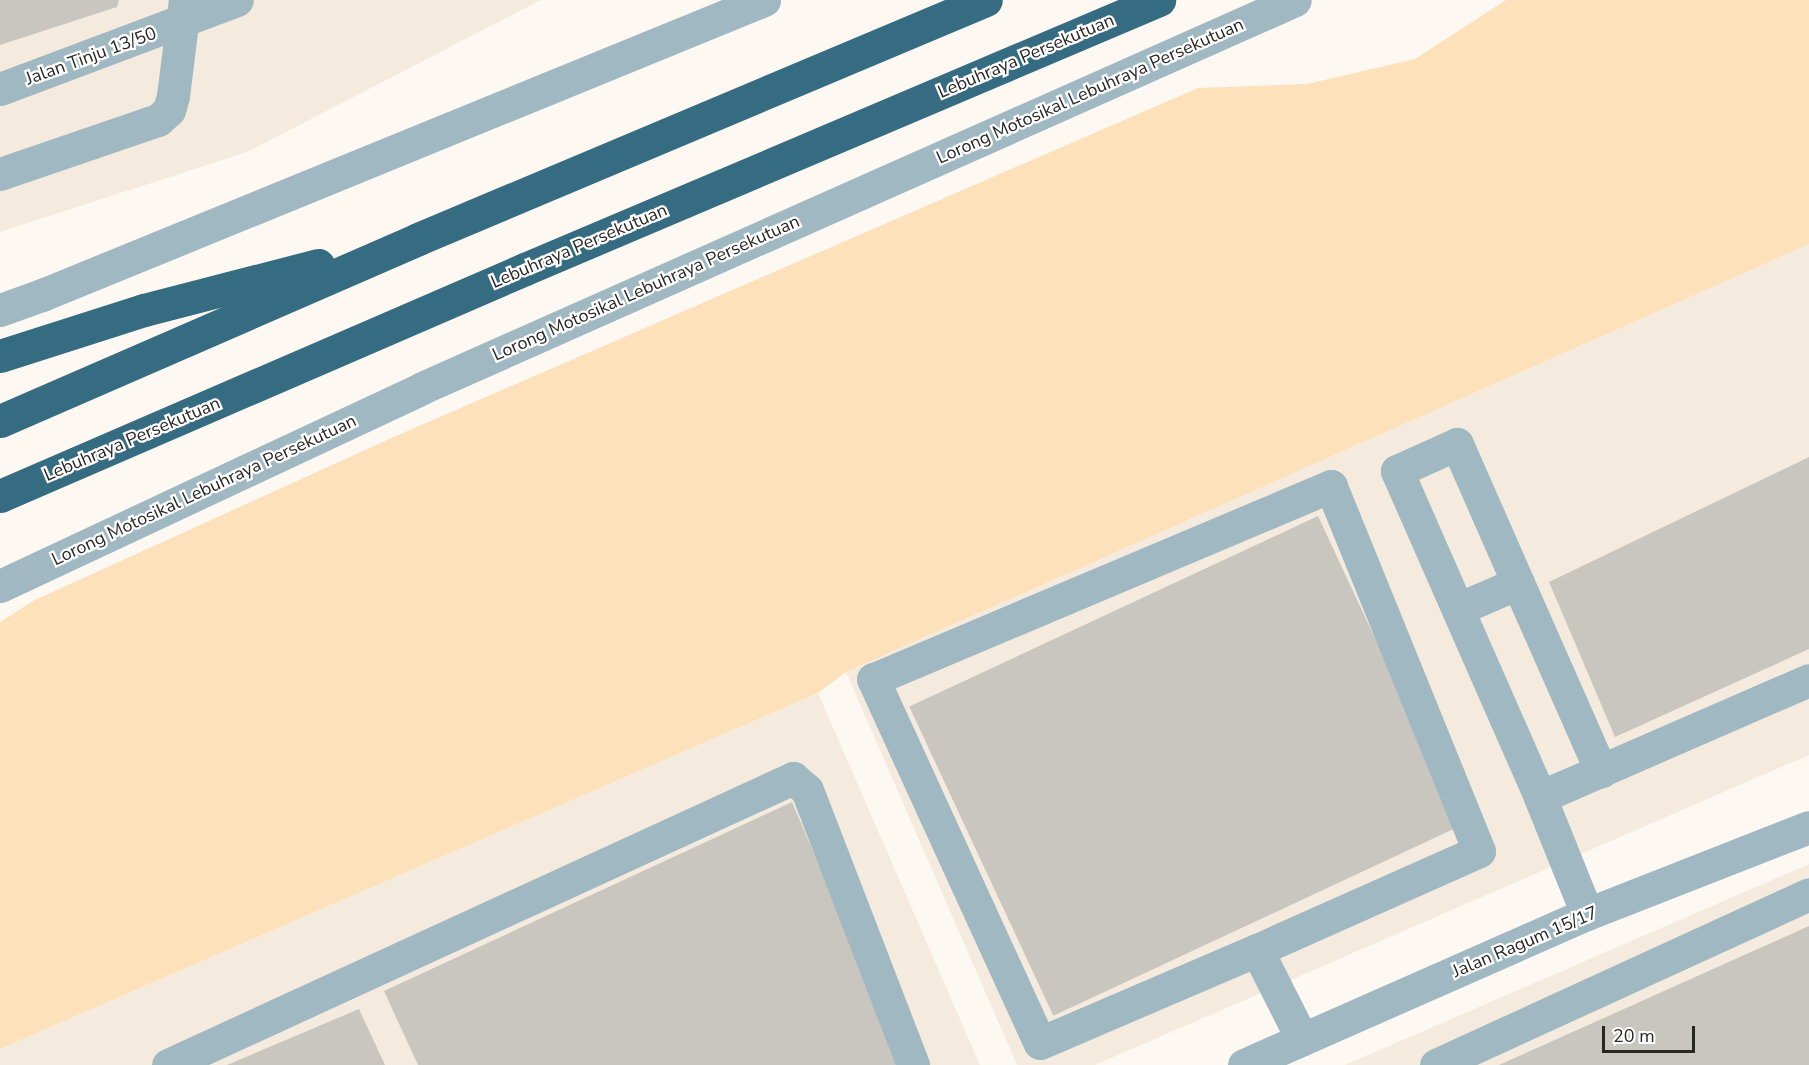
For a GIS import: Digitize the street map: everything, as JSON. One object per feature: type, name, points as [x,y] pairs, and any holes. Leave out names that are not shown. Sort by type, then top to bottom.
[{"type":"highway","points":[[0,422],[418,239],[986,0]]},
{"type":"highway","name":"Lebuhraya Persekutuan","points":[[0,496],[514,273],[1159,0]]},
{"type":"highway","points":[[0,356],[144,310],[418,239]]},
{"type":"street","name":"Jalan Tinju 13/50","points":[[0,89],[183,11],[237,0]]},
{"type":"street","points":[[0,310],[53,291],[764,0]]},
{"type":"street","name":"Lorong Motosikal Lebuhraya Persekutuan","points":[[0,586],[422,388],[1295,0]]},
{"type":"street","points":[[0,174],[158,120],[169,110],[173,96],[183,11]]},
{"type":"street","points":[[1587,914],[1540,797],[1397,471],[1457,444],[1601,771]]},
{"type":"street","points":[[1331,486],[1479,851],[1257,950],[1040,1043],[873,679],[1331,486]]},
{"type":"street","points":[[1458,609],[1518,583]]},
{"type":"street","points":[[1540,797],[1809,680]]},
{"type":"street","points":[[168,1065],[793,778],[807,790],[913,1065]]},
{"type":"street","name":"Jalan Ragum 15/17","points":[[1244,1065],[1587,914],[1809,827]]},
{"type":"street","points":[[1436,1065],[1809,894]]},
{"type":"street","points":[[1257,950],[1302,1039]]},
{"type":"shaded area","points":[[0,0],[541,0],[247,152],[0,232]]},
{"type":"shaded area","points":[[1506,0],[1809,0],[1809,244],[846,672],[818,693],[0,1049],[0,622],[35,600],[396,436],[1198,88],[1307,84],[1415,59]]},
{"type":"shaded area","points":[[1809,244],[1809,755],[1095,1065],[1017,1065],[846,672]]},
{"type":"shaded area","points":[[818,693],[980,1065],[0,1065],[0,1049]]},
{"type":"shaded area","points":[[1809,864],[1809,1065],[1345,1065]]},
{"type":"building","points":[[0,0],[119,0],[117,7],[0,45]]},
{"type":"building","points":[[1809,457],[1809,649],[1615,737],[1549,582]]},
{"type":"building","points":[[1318,516],[1462,825],[1053,1016],[909,707]]},
{"type":"building","points":[[792,802],[903,1061],[895,1065],[418,1065],[384,991]]},
{"type":"building","points":[[1809,926],[1809,1065],[1499,1065]]},
{"type":"building","points":[[359,1009],[385,1065],[227,1065]]}]
